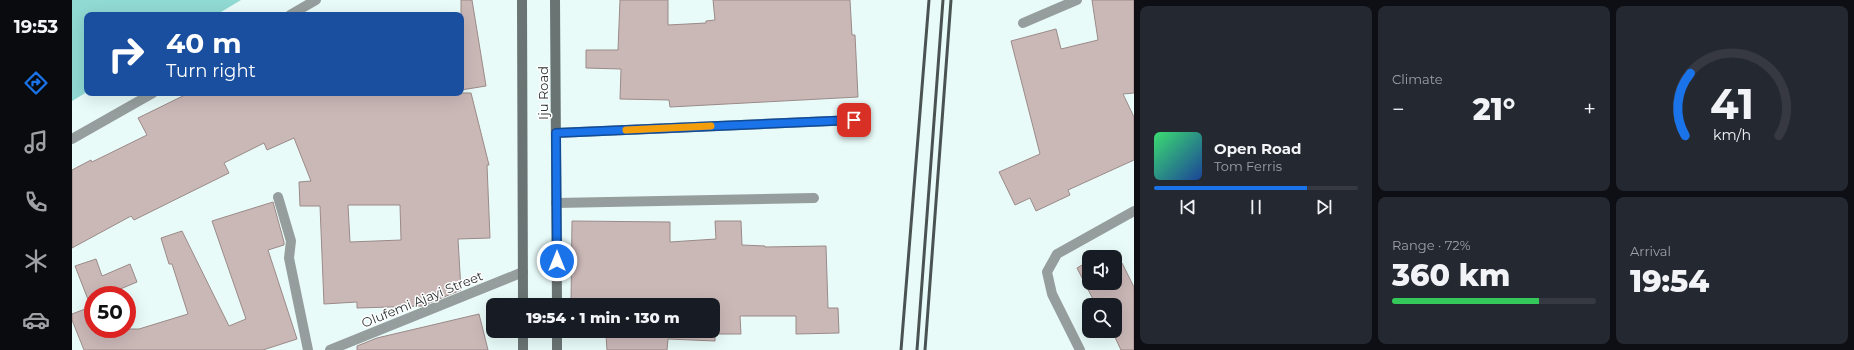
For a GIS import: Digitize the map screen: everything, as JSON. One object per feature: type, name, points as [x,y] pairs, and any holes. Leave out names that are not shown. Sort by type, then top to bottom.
[{"type":"main road","name":"Iju Road","points":[[522,0],[523,298]]},
{"type":"main road","name":"Iju Road","points":[[556,0],[557,298]]},
{"type":"main road","points":[[523,338],[523,350]]},
{"type":"main road","points":[[557,338],[557,350]]},
{"type":"street","points":[[295,12],[316,0]]},
{"type":"street","points":[[1023,23],[1077,0]]},
{"type":"street","points":[[72,139],[148,96]]},
{"type":"street","points":[[556,133],[854,120]]},
{"type":"street","points":[[278,197],[291,241],[289,258],[308,350]]},
{"type":"street","points":[[556,203],[814,198]]},
{"type":"street","points":[[1080,350],[1052,294],[1047,272],[1057,254],[1134,211]]},
{"type":"street","name":"Olufemi Ajayi Street","points":[[330,350],[522,272]]},
{"type":"shaded area","points":[[72,0],[241,0],[221,12],[84,12],[84,94],[72,101]]},
{"type":"building","points":[[461,0],[472,0],[486,86],[464,90],[464,12],[461,12]]},
{"type":"building","points":[[620,0],[668,0],[668,25],[706,23],[706,21],[715,20],[713,0],[850,0],[852,35],[855,35],[858,97],[670,107],[669,100],[620,99],[621,69],[586,68],[586,50],[618,50]]},
{"type":"building","points":[[1092,0],[1134,0],[1134,93],[1123,94],[1134,117],[1134,160],[1068,190],[1070,195],[1036,211],[1030,198],[1015,205],[999,172],[1040,154],[1011,41],[1056,29],[1061,49],[1098,40]]},
{"type":"building","points":[[464,93],[471,93],[489,165],[487,165],[490,238],[458,239],[461,290],[422,306],[357,308],[357,302],[324,304],[320,206],[300,206],[299,182],[311,181],[294,138],[267,150],[264,143],[224,163],[229,173],[134,220],[131,216],[72,248],[72,170],[91,160],[92,162],[147,135],[138,118],[183,96],[464,96]],"holes":[[[348,205],[400,205],[401,240],[350,242]]]},
{"type":"building","points":[[273,202],[284,245],[268,250],[297,339],[263,350],[84,350],[72,320],[72,314],[84,309],[84,338],[136,338],[136,329],[188,314],[172,264],[169,264],[161,238],[182,231],[229,326],[246,319],[212,221]]},
{"type":"building","points":[[572,221],[670,222],[670,242],[716,239],[715,221],[741,221],[742,245],[765,247],[826,246],[828,308],[838,308],[839,333],[796,334],[796,316],[740,316],[741,334],[720,334],[720,298],[571,298]]},
{"type":"building","points":[[96,259],[102,276],[130,264],[137,282],[127,286],[84,286],[84,289],[75,266]]},
{"type":"building","points":[[1122,263],[1134,287],[1134,350],[1121,350],[1115,338],[1122,338],[1122,298],[1092,298],[1088,290],[1122,290]]},
{"type":"building","points":[[1082,265],[1082,278],[1077,268]]},
{"type":"building","points":[[479,314],[488,350],[357,350],[357,346],[377,338]]},
{"type":"building","points":[[606,338],[715,338],[715,341],[668,339],[667,350],[607,350]]},
{"type":"railway","points":[[901,350],[929,0]]},
{"type":"railway","points":[[917,350],[943,0]]},
{"type":"railway","points":[[925,350],[951,0]]},
{"type":"slow traffic","points":[[626,130],[711,126]]},
{"type":"route","points":[[557,261],[556,133],[854,120]]}]
